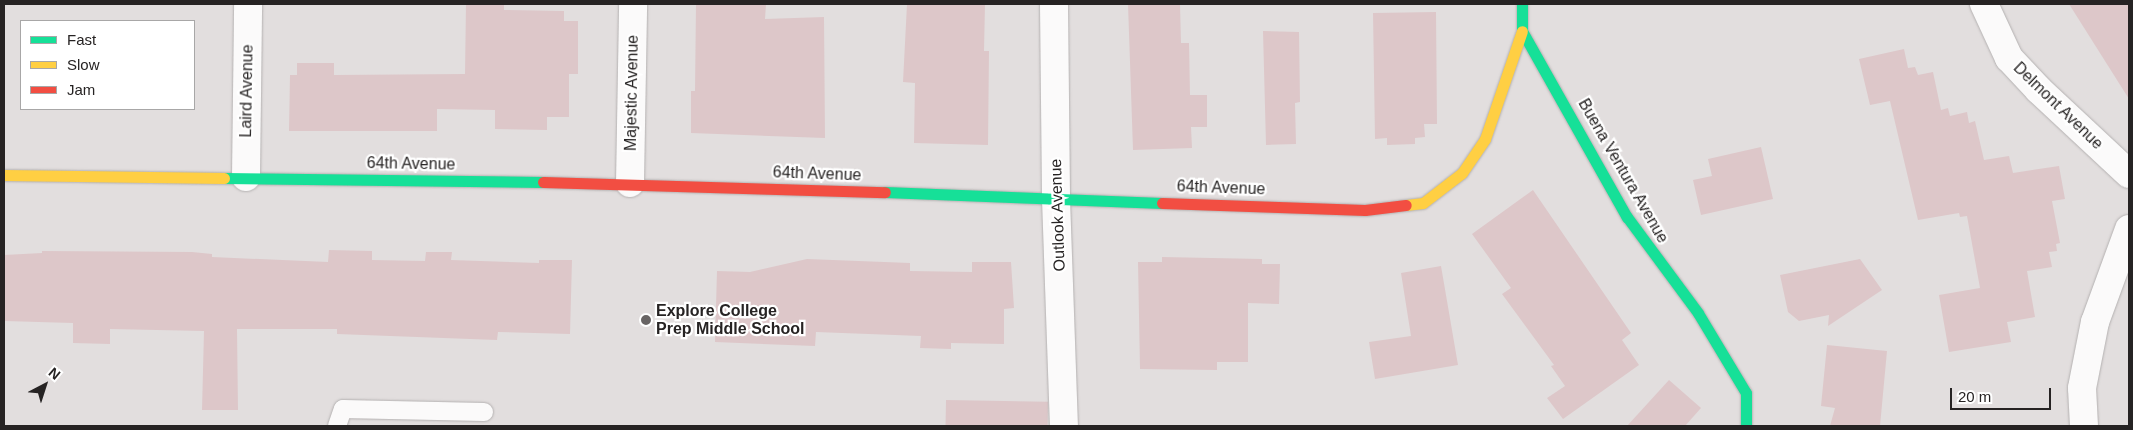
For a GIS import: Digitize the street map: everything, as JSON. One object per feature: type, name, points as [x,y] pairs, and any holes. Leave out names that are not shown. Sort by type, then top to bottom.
[{"type":"street","name":"Laird Avenue","points":[[246,177],[248,4]]},
{"type":"street","name":"Majestic Avenue","points":[[630,183],[633,4]]},
{"type":"street","name":"Outlook Avenue","points":[[1054,4],[1056,199],[1064,426]]},
{"type":"street","name":"Buena Ventura Avenue","points":[[1522,4],[1522,31],[1627,216],[1661,267],[1698,313],[1746,393],[1746,426]]},
{"type":"street","name":"Delmont Avenue","points":[[1984,4],[2009,58],[2038,90],[2129,174]]},
{"type":"street","name":"64th Avenue","points":[[4,175],[630,183],[1365,210],[1424,202],[1462,173],[1485,139],[1522,31]]},
{"type":"street","points":[[2084,426],[2082,388],[2095,322],[2129,229]]},
{"type":"lane","points":[[337,426],[343,409],[484,412]]},
{"type":"building","points":[[466,4],[504,4],[504,10],[564,11],[564,21],[578,21],[578,74],[569,74],[569,117],[547,117],[547,130],[495,129],[495,110],[437,109],[437,131],[289,131],[290,75],[297,75],[297,63],[334,63],[334,75],[465,74]]},
{"type":"building","points":[[696,4],[766,4],[765,19],[824,17],[825,138],[691,133],[691,91],[695,91]]},
{"type":"building","points":[[907,4],[985,4],[984,51],[989,51],[988,145],[914,143],[915,83],[903,82]]},
{"type":"building","points":[[1128,4],[1180,4],[1181,43],[1189,43],[1190,95],[1207,95],[1207,127],[1191,127],[1192,148],[1133,150]]},
{"type":"building","points":[[2069,4],[2129,4],[2129,99]]},
{"type":"building","points":[[1436,12],[1437,124],[1424,124],[1425,137],[1415,138],[1415,144],[1387,145],[1387,138],[1375,139],[1373,13]]},
{"type":"building","points":[[1263,31],[1299,32],[1300,102],[1295,103],[1296,144],[1266,145]]},
{"type":"building","points":[[1904,49],[1908,68],[1915,67],[1918,75],[1933,72],[1941,110],[1948,108],[1950,116],[1967,112],[1969,123],[1975,121],[1984,160],[2009,156],[2013,173],[2059,166],[2065,199],[2052,201],[2060,243],[2056,244],[2057,251],[2049,252],[2052,267],[2027,271],[2035,317],[2007,322],[2011,342],[1949,352],[1939,295],[1980,288],[1967,216],[1960,217],[1959,213],[1918,220],[1890,101],[1870,105],[1859,59]]},
{"type":"building","points":[[1761,147],[1773,199],[1701,215],[1693,180],[1712,176],[1708,159]]},
{"type":"building","points":[[1533,190],[1631,333],[1622,340],[1639,365],[1563,419],[1547,398],[1565,386],[1551,366],[1554,365],[1502,294],[1511,288],[1472,234]]},
{"type":"building","points":[[329,250],[372,251],[372,260],[425,261],[426,252],[452,252],[451,260],[539,263],[539,260],[572,260],[570,334],[498,332],[497,340],[337,334],[337,329],[237,329],[238,410],[202,410],[204,331],[110,329],[110,344],[73,343],[73,323],[4,321],[4,255],[42,253],[42,251],[192,252],[212,254],[212,257],[328,262]]},
{"type":"building","points":[[1162,257],[1262,259],[1262,264],[1280,264],[1279,304],[1248,303],[1248,362],[1217,362],[1217,370],[1140,369],[1138,262],[1162,262]]},
{"type":"building","points":[[807,259],[910,263],[910,271],[972,272],[972,262],[1011,262],[1014,308],[1004,309],[1004,344],[951,343],[951,349],[920,348],[921,336],[816,332],[815,346],[715,342],[717,271],[750,272]]},
{"type":"building","points":[[1860,259],[1882,290],[1828,326],[1829,315],[1799,321],[1788,312],[1780,275]]},
{"type":"building","points":[[1441,266],[1458,365],[1375,379],[1369,342],[1411,336],[1401,273]]},
{"type":"building","points":[[1827,345],[1887,351],[1880,426],[1830,426],[1835,408],[1821,406]]},
{"type":"building","points":[[1669,380],[1701,408],[1685,426],[1627,426]]},
{"type":"building","points":[[946,400],[1048,402],[1048,426],[946,426]]},
{"type":"traffic: fast","points":[[1522,4],[1522,31],[1627,217],[1698,313],[1746,393],[1746,426]]},
{"type":"traffic: fast","points":[[224,178],[543,182]]},
{"type":"traffic: fast","points":[[885,192],[1162,203]]},
{"type":"traffic: slow","points":[[1406,205],[1423,203],[1462,173],[1485,139],[1522,31]]},
{"type":"traffic: slow","points":[[4,175],[224,178]]},
{"type":"traffic: jam","points":[[543,182],[885,192]]},
{"type":"traffic: jam","points":[[1162,203],[1365,210],[1406,205]]},
{"type":"place","name":"Explore College Prep Middle School","points":[[646,320]]}]
